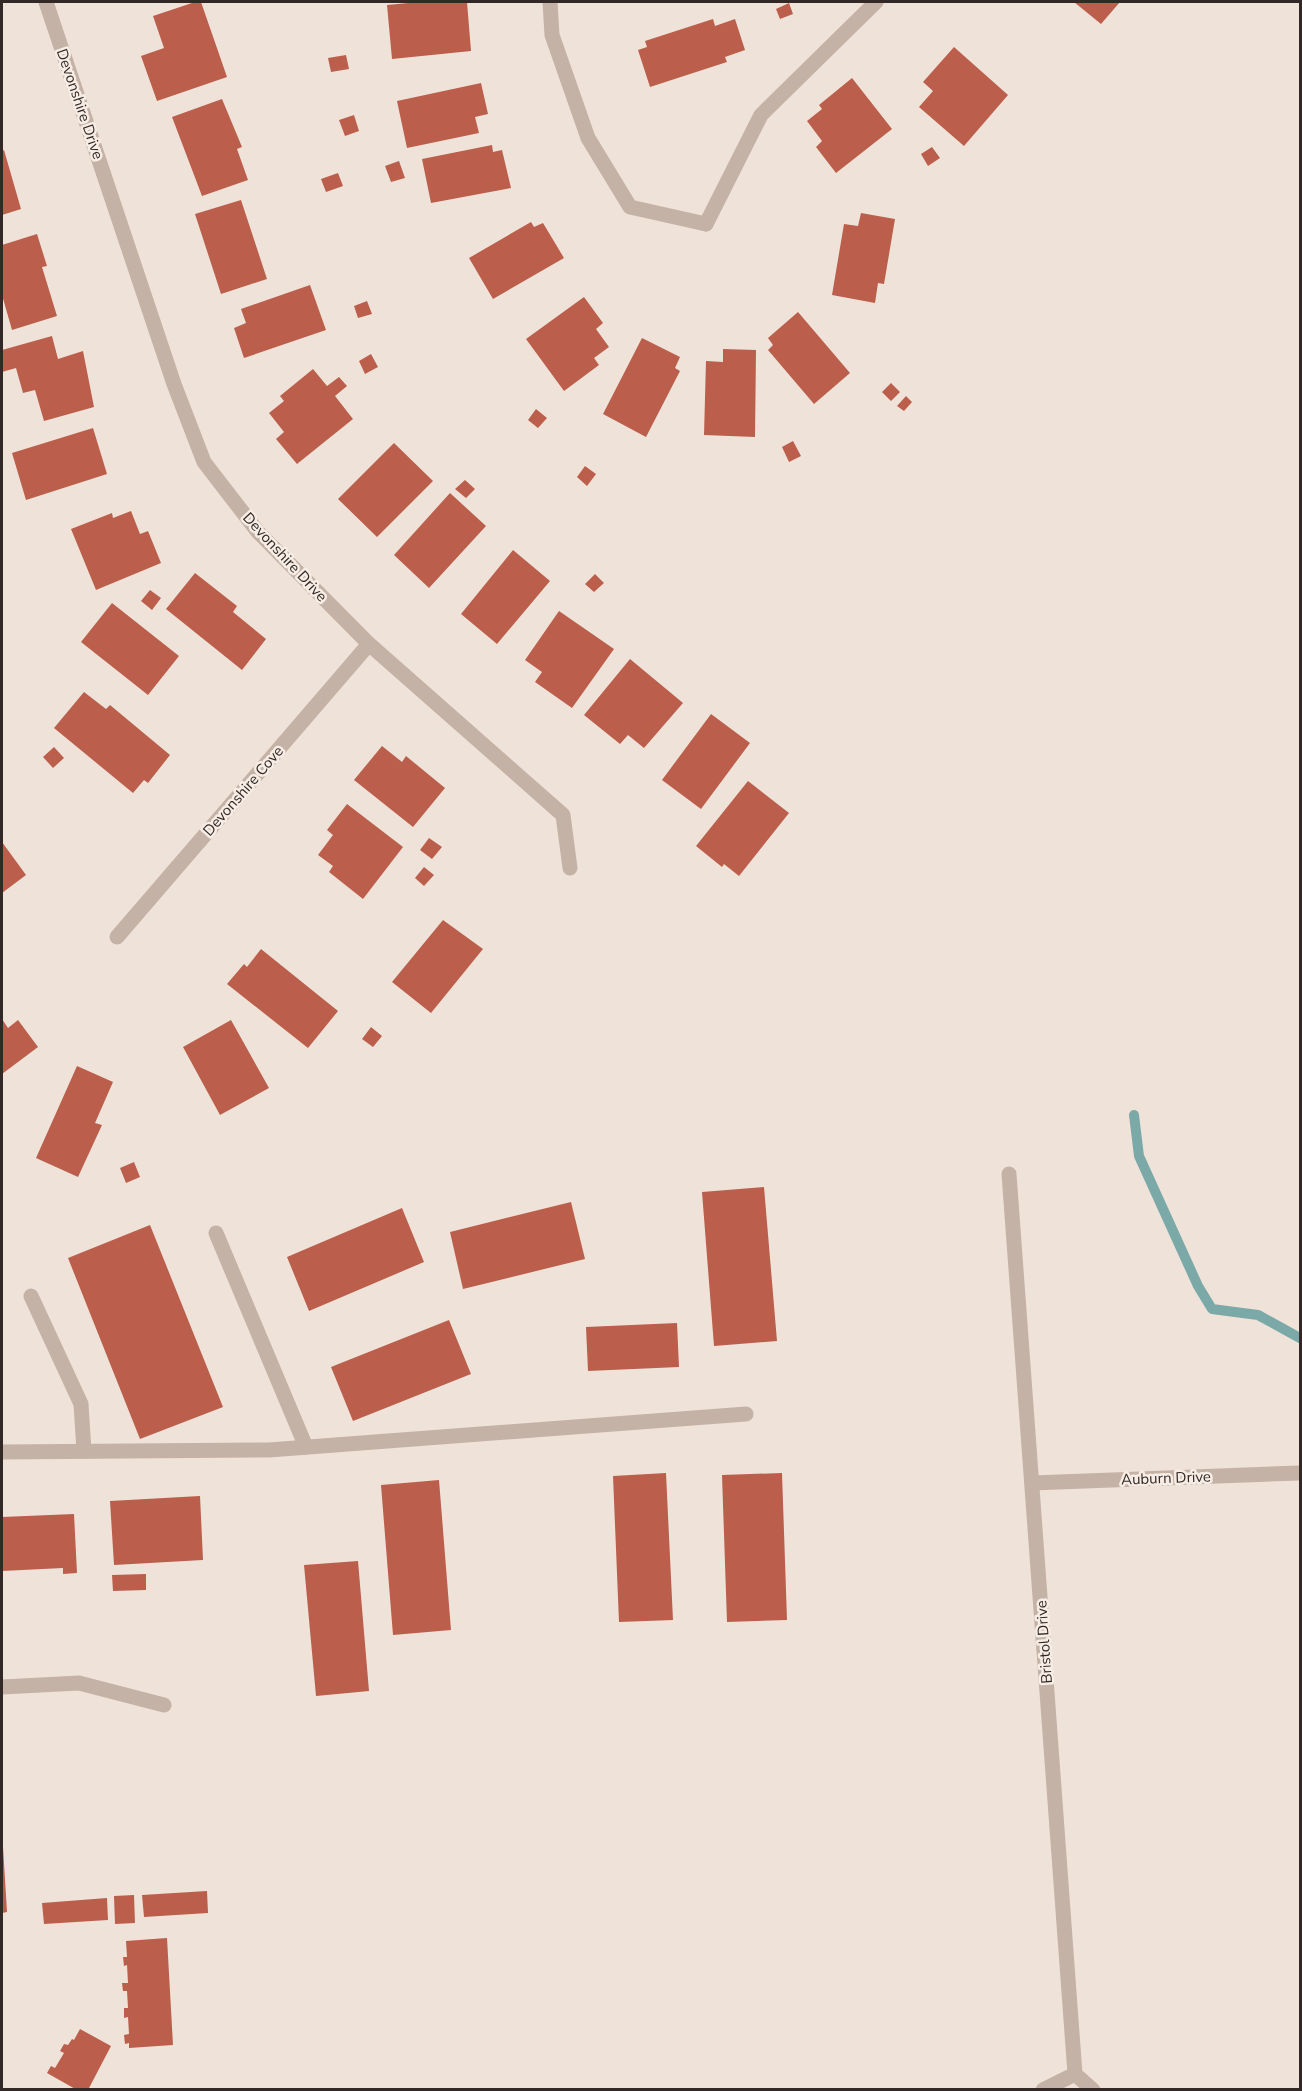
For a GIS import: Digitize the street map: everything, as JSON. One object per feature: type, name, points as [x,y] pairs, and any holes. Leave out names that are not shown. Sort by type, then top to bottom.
[{"type":"street","name":"Devonshire Drive","points":[[46,2],[174,384],[204,462],[258,532],[369,644],[563,815],[570,868]]},
{"type":"street","points":[[550,2],[552,35],[588,138],[630,207],[706,224],[761,115],[876,2]]},
{"type":"street","name":"Devonshire Cove","points":[[117,938],[369,644]]},
{"type":"street","name":"Bristol Drive","points":[[1009,1174],[1075,2074]]},
{"type":"street","points":[[216,1233],[306,1447]]},
{"type":"street","points":[[31,1296],[81,1404],[84,1451]]},
{"type":"street","points":[[2,1452],[269,1450],[746,1414]]},
{"type":"street","name":"Auburn Drive","points":[[1032,1483],[1300,1473]]},
{"type":"street","points":[[2,1687],[79,1683],[164,1705]]},
{"type":"street","points":[[1042,2090],[1075,2074],[1093,2090]]},
{"type":"building","points":[[201,2],[227,77],[157,101],[141,56],[164,48],[153,16]]},
{"type":"building","points":[[467,2],[471,51],[392,59],[387,5]]},
{"type":"building","points":[[1074,2],[1120,2],[1101,24]]},
{"type":"building","points":[[789,3],[793,14],[780,19],[776,9]]},
{"type":"building","points":[[713,19],[715,26],[735,19],[745,50],[725,57],[727,62],[650,87],[638,50],[647,47],[645,41]]},
{"type":"building","points":[[954,47],[1008,95],[964,146],[919,107],[933,91],[923,82]]},
{"type":"building","points":[[346,55],[349,69],[331,72],[328,58]]},
{"type":"building","points":[[852,78],[892,129],[836,173],[816,147],[822,141],[807,121],[822,109],[819,105]]},
{"type":"building","points":[[481,83],[488,114],[475,117],[479,133],[407,148],[397,101]]},
{"type":"building","points":[[222,99],[242,147],[237,149],[248,180],[202,196],[172,117]]},
{"type":"building","points":[[354,115],[359,131],[345,136],[339,120]]},
{"type":"building","points":[[492,145],[493,152],[502,150],[511,188],[431,203],[422,159]]},
{"type":"building","points":[[932,147],[940,158],[928,166],[921,154]]},
{"type":"building","points":[[4,150],[21,209],[2,215],[2,151]]},
{"type":"building","points":[[399,161],[405,178],[391,182],[385,166]]},
{"type":"building","points":[[338,173],[343,186],[326,192],[321,179]]},
{"type":"building","points":[[241,200],[267,279],[221,294],[195,214]]},
{"type":"building","points":[[861,213],[895,219],[884,284],[878,283],[875,303],[832,295],[844,224],[858,226]]},
{"type":"building","points":[[531,222],[534,227],[543,223],[564,258],[493,299],[469,258]]},
{"type":"building","points":[[37,234],[47,266],[42,267],[57,316],[12,330],[2,295],[2,245]]},
{"type":"building","points":[[310,285],[326,330],[244,358],[234,328],[246,323],[241,309]]},
{"type":"building","points":[[584,297],[603,323],[596,329],[609,347],[594,358],[599,365],[564,391],[526,339]]},
{"type":"building","points":[[367,301],[372,314],[358,318],[354,306]]},
{"type":"building","points":[[798,312],[850,373],[814,404],[768,350],[773,345],[768,338]]},
{"type":"building","points":[[52,336],[58,359],[83,351],[94,407],[44,421],[35,390],[23,393],[16,368],[2,372],[2,350]]},
{"type":"building","points":[[642,338],[680,357],[675,368],[680,371],[646,437],[603,414]]},
{"type":"building","points":[[723,349],[756,350],[755,437],[704,435],[706,361],[723,362]]},
{"type":"building","points":[[371,354],[378,367],[365,374],[359,361]]},
{"type":"building","points":[[313,369],[327,386],[339,377],[347,386],[335,396],[353,419],[297,464],[276,439],[284,432],[269,413],[284,401],[280,396]]},
{"type":"building","points":[[891,383],[900,392],[891,401],[882,392]]},
{"type":"building","points":[[906,396],[912,402],[904,411],[897,406]]},
{"type":"building","points":[[536,409],[547,418],[538,428],[528,420]]},
{"type":"building","points":[[93,428],[107,474],[26,500],[12,453]]},
{"type":"building","points":[[793,441],[801,456],[789,462],[782,447]]},
{"type":"building","points":[[394,443],[433,481],[377,537],[338,499]]},
{"type":"building","points":[[585,466],[596,474],[587,486],[577,477]]},
{"type":"building","points":[[465,480],[475,489],[466,498],[455,489]]},
{"type":"building","points":[[450,493],[486,526],[429,588],[394,555]]},
{"type":"building","points":[[131,511],[140,534],[148,531],[161,563],[96,590],[71,529],[112,513],[113,518]]},
{"type":"building","points":[[513,550],[550,581],[497,644],[461,614]]},
{"type":"building","points":[[195,573],[237,606],[233,612],[266,639],[242,670],[166,609]]},
{"type":"building","points":[[595,574],[604,583],[594,592],[585,584]]},
{"type":"building","points":[[150,590],[161,598],[152,610],[141,601]]},
{"type":"building","points":[[112,603],[179,656],[148,695],[81,642]]},
{"type":"building","points":[[559,611],[614,649],[572,708],[535,682],[542,672],[525,660]]},
{"type":"building","points":[[630,659],[683,703],[644,748],[628,735],[620,744],[584,715]]},
{"type":"building","points":[[84,692],[106,709],[110,705],[170,755],[148,783],[144,780],[133,793],[54,728]]},
{"type":"building","points":[[711,714],[750,743],[701,809],[662,780]]},
{"type":"building","points":[[382,746],[402,762],[406,756],[445,788],[413,827],[354,780]]},
{"type":"building","points":[[54,747],[64,758],[53,768],[43,757]]},
{"type":"building","points":[[748,781],[789,813],[739,876],[724,864],[722,867],[696,846]]},
{"type":"building","points":[[347,804],[403,847],[363,899],[329,872],[333,866],[318,855],[333,835],[327,830]]},
{"type":"building","points":[[429,838],[442,847],[432,859],[420,850]]},
{"type":"building","points":[[2,842],[26,875],[2,893]]},
{"type":"building","points":[[424,867],[434,875],[424,886],[415,878]]},
{"type":"building","points":[[443,920],[483,949],[431,1013],[392,982]]},
{"type":"building","points":[[261,949],[338,1011],[308,1048],[227,984],[244,964],[247,967]]},
{"type":"building","points":[[2,1019],[8,1028],[18,1020],[38,1047],[2,1074]]},
{"type":"building","points":[[231,1020],[269,1088],[220,1115],[183,1047]]},
{"type":"building","points":[[371,1027],[382,1036],[373,1047],[362,1039]]},
{"type":"building","points":[[77,1066],[113,1082],[95,1123],[102,1125],[78,1177],[36,1158]]},
{"type":"building","points":[[134,1162],[140,1177],[126,1183],[120,1168]]},
{"type":"building","points":[[764,1187],[777,1341],[714,1346],[702,1192]]},
{"type":"building","points":[[571,1202],[585,1259],[463,1289],[450,1232]]},
{"type":"building","points":[[402,1208],[424,1262],[309,1311],[287,1257]]},
{"type":"building","points":[[150,1225],[223,1407],[140,1439],[68,1258]]},
{"type":"building","points":[[449,1320],[471,1374],[353,1421],[331,1367]]},
{"type":"building","points":[[677,1323],[679,1367],[588,1371],[586,1327]]},
{"type":"building","points":[[666,1473],[673,1620],[619,1622],[613,1476]]},
{"type":"building","points":[[782,1473],[787,1620],[727,1622],[722,1475]]},
{"type":"building","points":[[439,1480],[451,1630],[393,1635],[381,1485]]},
{"type":"building","points":[[200,1496],[203,1560],[114,1565],[110,1501]]},
{"type":"building","points":[[74,1514],[77,1573],[63,1574],[63,1568],[2,1571],[2,1517]]},
{"type":"building","points":[[358,1561],[369,1691],[316,1696],[304,1565]]},
{"type":"building","points":[[146,1574],[146,1590],[113,1591],[112,1575]]},
{"type":"building","points":[[2,1831],[7,1912],[2,1913]]},
{"type":"building","points":[[207,1891],[208,1913],[144,1917],[142,1895]]},
{"type":"building","points":[[134,1895],[135,1923],[115,1924],[114,1896]]},
{"type":"building","points":[[107,1898],[108,1920],[44,1924],[42,1903]]},
{"type":"building","points":[[167,1938],[173,2045],[129,2048],[129,2043],[125,2044],[124,2035],[129,2034],[128,2017],[124,2018],[124,2008],[128,2008],[127,1991],[123,1991],[122,1983],[128,1983],[127,1965],[124,1966],[123,1957],[127,1957],[126,1941]]},
{"type":"building","points":[[80,2029],[111,2046],[88,2090],[77,2090],[47,2073],[51,2066],[55,2068],[64,2053],[60,2051],[64,2044],[68,2045],[72,2039],[74,2040]]},
{"type":"waterway","points":[[1134,1115],[1139,1156],[1198,1286],[1212,1309],[1258,1315],[1300,1338]]}]
